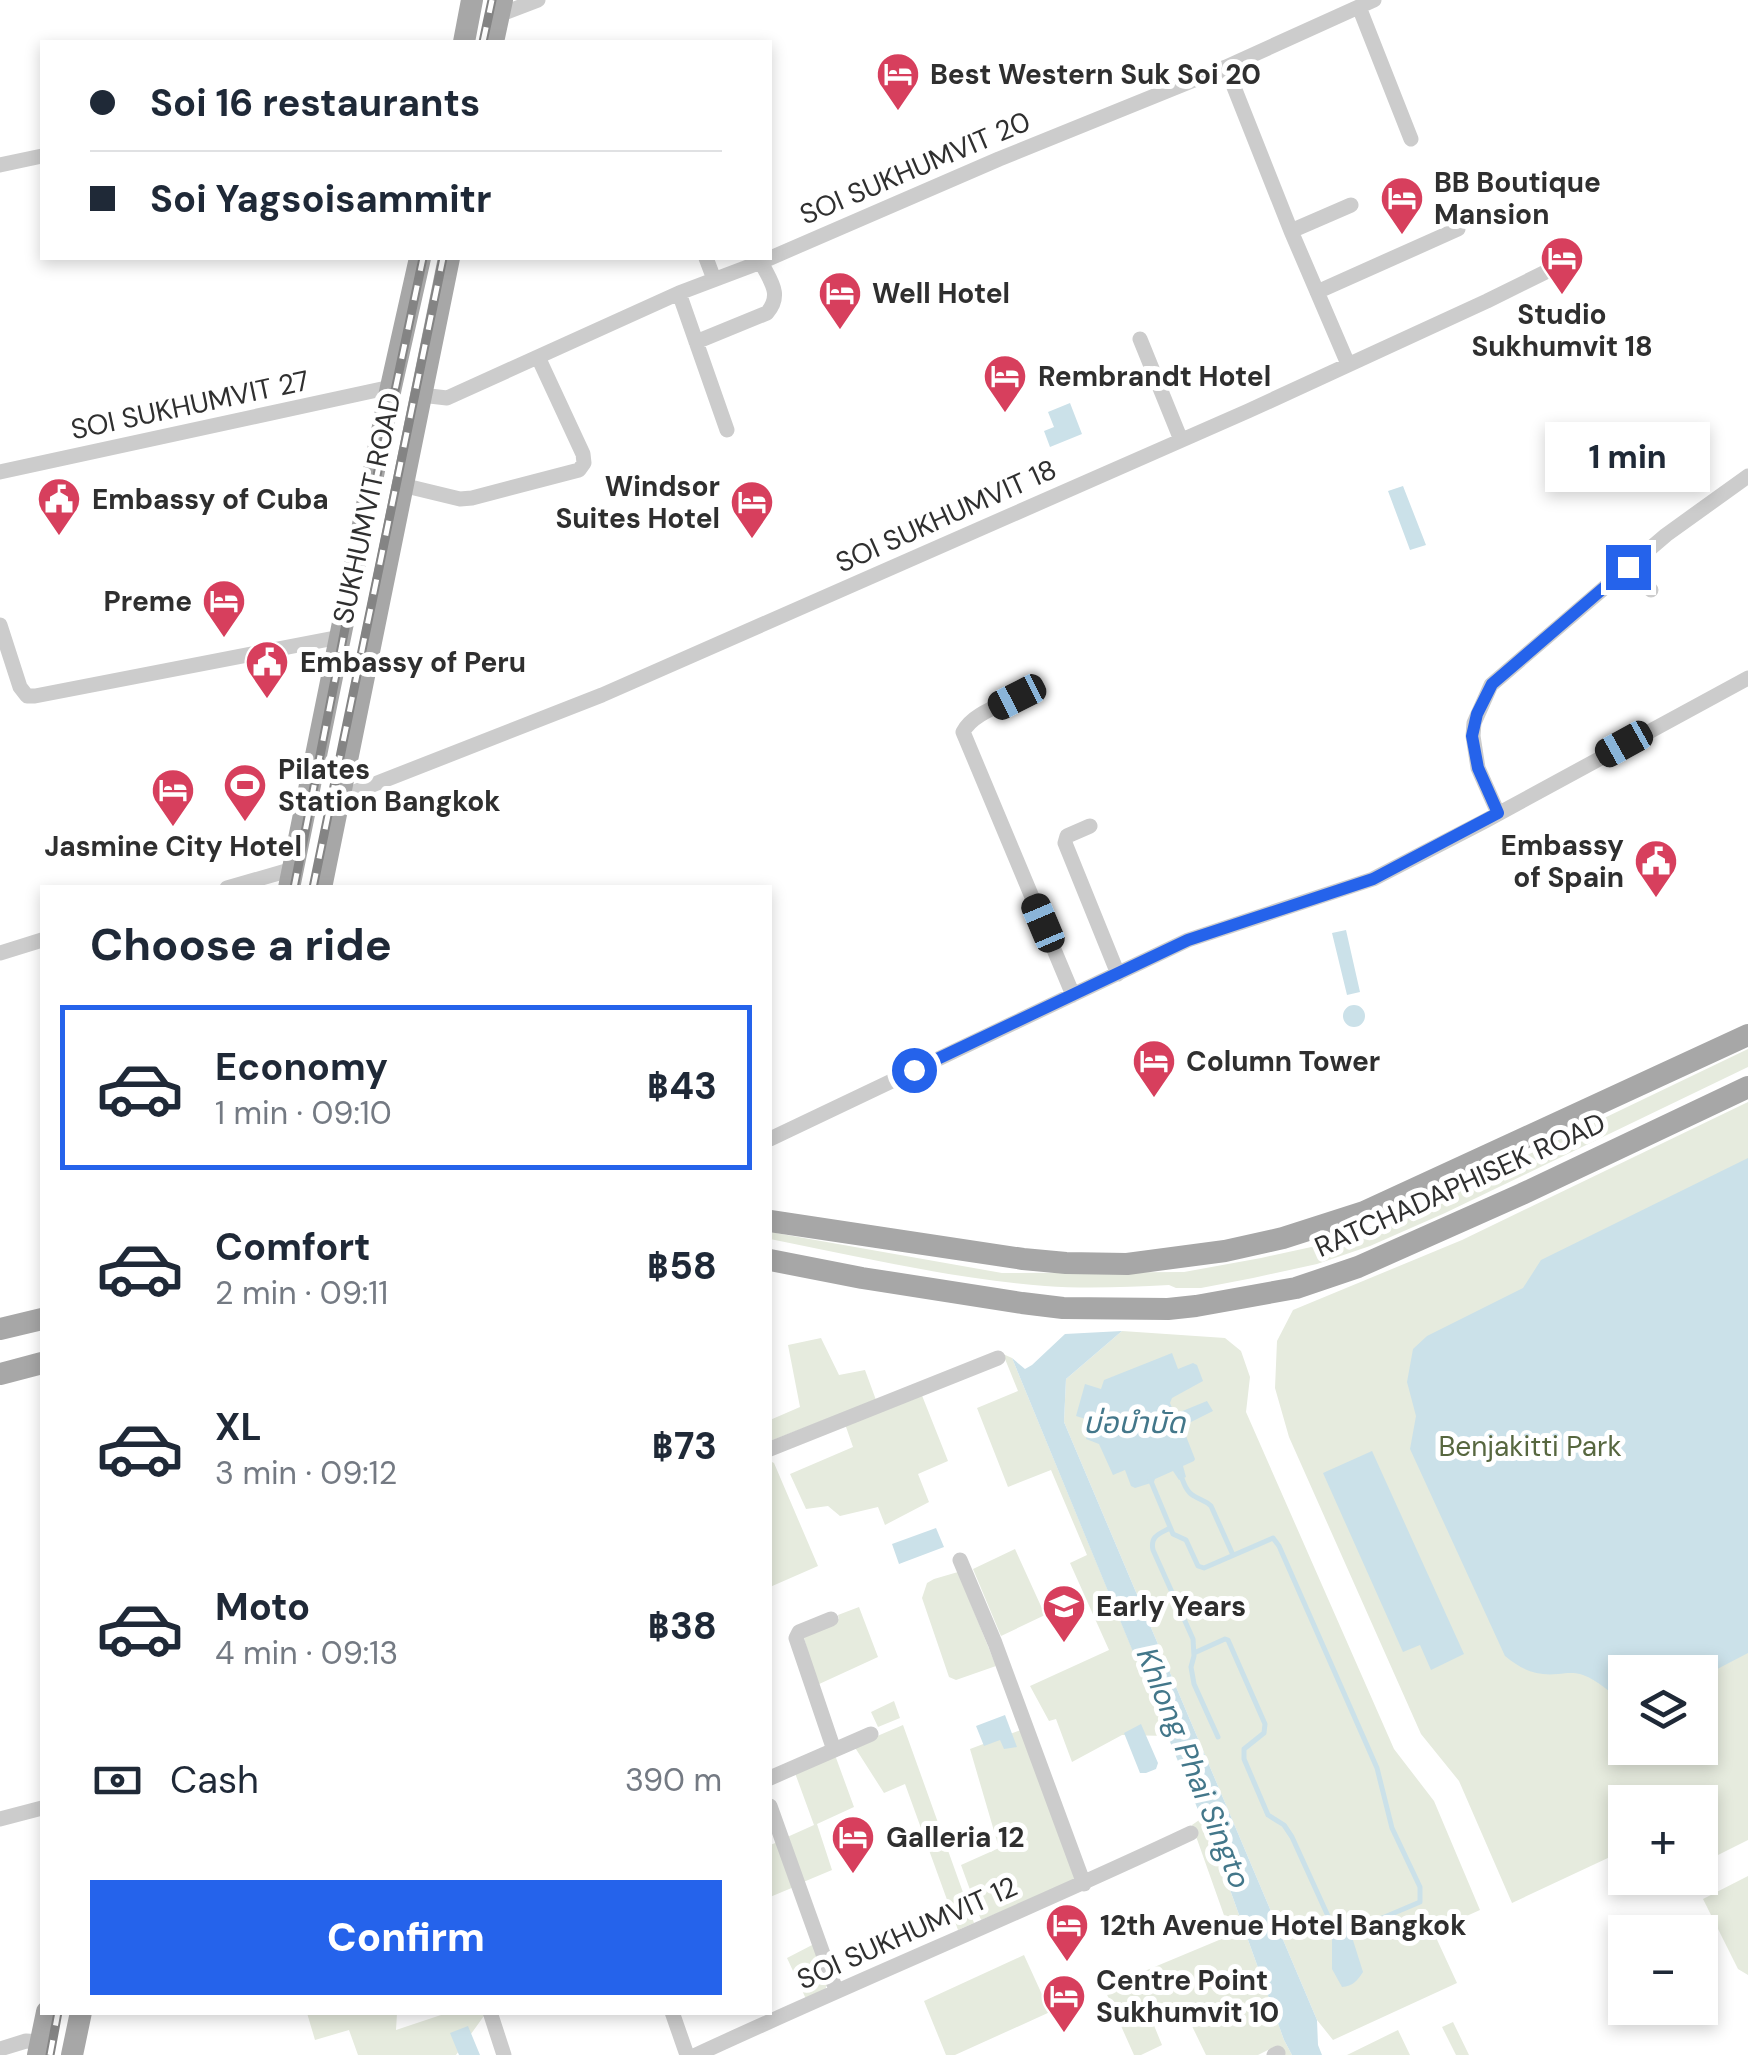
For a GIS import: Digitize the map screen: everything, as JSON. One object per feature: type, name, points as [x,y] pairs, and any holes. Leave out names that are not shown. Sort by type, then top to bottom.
[{"type":"main road","points":[[464,40],[472,5],[500,8],[493,40]]},
{"type":"main road","name":"SUKHUMVIT ROAD","points":[[291,878],[420,260]]},
{"type":"main road","name":"SUKHUMVIT ROAD","points":[[322,885],[449,260]]},
{"type":"main road","points":[[391,387],[420,395]]},
{"type":"main road","name":"RATCHADAPHISEK ROAD","points":[[772,1221],[1066,1263],[1127,1264],[1224,1251],[1283,1238],[1364,1212],[1748,1035]]},
{"type":"main road","name":"RATCHADAPHISEK ROAD","points":[[772,1260],[1022,1304],[1064,1308],[1196,1306],[1296,1288],[1358,1267],[1748,1086]]},
{"type":"main road","points":[[0,1329],[40,1319]]},
{"type":"main road","points":[[0,1374],[40,1364]]},
{"type":"main road","points":[[39,2049],[46,2015]]},
{"type":"main road","points":[[72,2055],[80,2015]]},
{"type":"street","points":[[500,8],[538,0]]},
{"type":"street","points":[[1367,4],[1411,139]]},
{"type":"street","name":"SOI SUKHUMVIT 20","points":[[772,257],[1367,4]]},
{"type":"street","points":[[1226,67],[1348,364]]},
{"type":"street","points":[[0,166],[40,156]]},
{"type":"street","points":[[1291,231],[1352,205]]},
{"type":"street","points":[[1316,292],[1458,229]]},
{"type":"street","points":[[707,260],[714,279]]},
{"type":"street","name":"SOI SUKHUMVIT 20","points":[[420,395],[447,398],[679,294],[766,260]]},
{"type":"street","points":[[696,342],[768,313],[776,295],[761,262]]},
{"type":"street","name":"SOI SUKHUMVIT 18","points":[[339,798],[602,695],[1181,440],[1566,262]]},
{"type":"street","points":[[679,294],[727,430]]},
{"type":"street","points":[[1140,339],[1181,440]]},
{"type":"street","points":[[402,485],[460,500],[579,470],[584,463],[582,454],[538,357]]},
{"type":"street","name":"SOI SUKHUMVIT 27","points":[[0,472],[391,387]]},
{"type":"street","points":[[1498,813],[1478,768],[1472,736],[1477,714],[1492,684],[1666,535],[1748,476]]},
{"type":"street","points":[[1628,567],[1651,590]]},
{"type":"street","points":[[0,625],[26,696],[340,637]]},
{"type":"street","points":[[772,1138],[1205,934],[1373,879],[1748,678]]},
{"type":"street","points":[[1017,697],[966,725],[963,732],[1073,995]]},
{"type":"street","points":[[1090,826],[1067,836],[1065,843],[1118,974]]},
{"type":"street","points":[[247,885],[291,878]]},
{"type":"street","points":[[0,953],[40,941]]},
{"type":"street","points":[[772,1448],[998,1358]]},
{"type":"street","points":[[960,1560],[995,1643],[1084,1884]]},
{"type":"street","points":[[831,1619],[799,1632],[796,1638],[834,1750]]},
{"type":"street","points":[[772,1777],[871,1734]]},
{"type":"street","points":[[0,1819],[40,1809]]},
{"type":"street","points":[[772,1812],[836,1990]]},
{"type":"street","name":"SOI SUKHUMVIT 12","points":[[696,2055],[1191,1833]]},
{"type":"street","points":[[491,2015],[504,2055]]},
{"type":"street","points":[[673,2015],[687,2055]]},
{"type":"street","points":[[0,2049],[26,2041],[39,2049]]},
{"type":"green space","points":[[1748,1049],[1748,1067],[1445,1213],[1317,1264],[1253,1278],[1201,1288],[1045,1286],[942,1273],[772,1239],[772,1232],[1002,1273],[1184,1272],[1316,1246],[1394,1219]]},
{"type":"green space","name":"Benjakitti Park","points":[[1748,1102],[1748,1840],[1718,1855],[1718,1785],[1608,1785],[1608,1858],[1512,1903],[1459,1781],[1421,1734],[1289,1437],[1275,1388],[1277,1341],[1293,1310],[1462,1240]]},
{"type":"green space","points":[[1122,1331],[1225,1338],[1241,1351],[1250,1377],[1246,1412],[1394,1749],[1434,1801],[1480,1910],[1433,1931],[1457,1983],[1333,2040],[1317,2020],[1064,1422],[1066,1379]]},
{"type":"green space","points":[[821,1338],[839,1375],[865,1370],[876,1400],[772,1440],[772,1419],[800,1407],[788,1345]]},
{"type":"green space","points":[[1003,1354],[1012,1358],[1168,1736],[1122,1735],[1072,1762],[1056,1719],[1049,1721],[1030,1686],[1109,1650],[1070,1563],[1087,1555],[1051,1470],[1008,1487],[977,1408],[1018,1391]]},
{"type":"green space","points":[[921,1393],[948,1461],[918,1474],[929,1502],[885,1525],[878,1507],[840,1516],[828,1506],[806,1509],[790,1474],[853,1447],[845,1424]]},
{"type":"green space","points":[[772,1462],[774,1463],[818,1566],[772,1586]]},
{"type":"green space","points":[[1015,1549],[1045,1615],[1001,1636],[973,1569]]},
{"type":"green space","points":[[958,1572],[996,1666],[956,1680],[949,1677],[922,1598],[927,1583]]},
{"type":"green space","points":[[859,1607],[878,1657],[817,1685],[803,1634]]},
{"type":"green space","points":[[894,1701],[900,1718],[878,1727],[871,1712]]},
{"type":"green space","points":[[903,1725],[974,1923],[958,1930],[905,1784],[884,1793],[854,1746]]},
{"type":"green space","points":[[1021,1730],[1077,1880],[981,1920],[961,1865],[999,1848],[970,1749]]},
{"type":"green space","points":[[835,1755],[854,1807],[817,1824],[832,1870],[801,1883],[785,1838],[814,1825],[795,1773]]},
{"type":"green space","points":[[1202,1818],[1292,2055],[1278,2055],[1276,2046],[1258,2055],[1206,2055],[1191,2024],[1153,2023],[1162,2045],[1134,2055],[1104,1988],[1231,1935],[1192,1825]]},
{"type":"green space","points":[[778,1842],[794,1887],[772,1896],[772,1844]]},
{"type":"green space","points":[[1748,1876],[1748,1975],[1738,1969],[1718,1929],[1718,1915],[1711,1915],[1703,1899],[1718,1895],[1718,1891]]},
{"type":"green space","points":[[814,1944],[828,1982],[825,1990],[806,1999],[787,1958]]},
{"type":"green space","points":[[1024,1955],[1050,2012],[955,2055],[946,2055],[924,2001]]},
{"type":"green space","points":[[308,2015],[397,2015],[396,2030],[441,2015],[485,2015],[456,2055],[358,2055],[349,2030],[315,2040]]},
{"type":"green space","points":[[1453,2022],[1469,2055],[1456,2055],[1442,2027]]},
{"type":"green space","points":[[1398,2030],[1410,2055],[1347,2055]]},
{"type":"water","points":[[1070,403],[1082,434],[1050,447],[1044,431],[1054,427],[1048,412]]},
{"type":"water","points":[[1403,486],[1426,545],[1410,550],[1388,491]]},
{"type":"water","points":[[1346,930],[1360,992],[1347,995],[1332,933]]},
{"type":"water","points":[[1354,1005],[1362,1008],[1362,1024],[1354,1027],[1346,1024],[1343,1016],[1346,1008]]},
{"type":"water","points":[[1748,1158],[1748,1653],[1718,1669],[1718,1655],[1608,1655],[1608,1689],[1583,1675],[1536,1673],[1505,1656],[1410,1449],[1416,1416],[1407,1382],[1413,1349],[1427,1336],[1523,1288],[1541,1260]]},
{"type":"water","name":"Khlong Phai Singto","points":[[1122,1331],[1066,1379],[1064,1422],[1317,2020],[1322,2055],[1292,2055],[1284,2040],[1224,1873],[1012,1358],[1025,1369],[1065,1334]]},
{"type":"water","name":"บ่อบำบัด","points":[[1172,1353],[1178,1369],[1197,1365],[1203,1381],[1172,1398],[1173,1410],[1180,1412],[1207,1401],[1213,1411],[1185,1425],[1195,1459],[1183,1466],[1186,1477],[1179,1480],[1173,1471],[1135,1488],[1125,1470],[1113,1475],[1099,1444],[1086,1439],[1092,1421],[1076,1416],[1085,1384],[1101,1389],[1104,1380]]},
{"type":"water","points":[[1372,1451],[1464,1654],[1431,1670],[1420,1645],[1403,1652],[1323,1473]]},
{"type":"water","points":[[936,1528],[944,1547],[899,1564],[892,1544]]},
{"type":"water","points":[[1005,1715],[1017,1747],[1004,1749],[1000,1740],[984,1746],[976,1726]]},
{"type":"water","points":[[1141,1724],[1158,1763],[1156,1769],[1146,1773],[1140,1773],[1124,1733]]},
{"type":"water","points":[[1327,1922],[1362,1922],[1366,1930],[1352,1937],[1363,1972],[1349,1985],[1342,1987],[1332,1969],[1332,1935]]},
{"type":"water","points":[[468,2026],[480,2055],[459,2055],[450,2033]]},
{"type":"waterway","points":[[1180,1473],[1189,1492],[1211,1506],[1233,1555]]},
{"type":"waterway","points":[[1150,1479],[1173,1534],[1186,1540],[1198,1566],[1204,1568],[1273,1538],[1279,1546],[1377,1768],[1392,1828],[1420,1887],[1420,1902],[1361,1927]]},
{"type":"waterway","name":"Khlong Phai Singto","points":[[1170,1528],[1154,1538],[1153,1550],[1193,1639],[1194,1684],[1218,1737]]},
{"type":"waterway","points":[[1194,1653],[1228,1640],[1265,1724],[1264,1733],[1244,1749],[1244,1759],[1268,1815],[1284,1825],[1292,1837],[1333,1927]]},
{"type":"railway","points":[[483,40],[492,0]]},
{"type":"railway","points":[[295,885],[423,260]]},
{"type":"railway","points":[[314,885],[443,260]]},
{"type":"railway","points":[[50,2055],[57,2015]]},
{"type":"place","name":"Best Western Suk Soi 20","points":[[898,112]]},
{"type":"place","name":"BB Boutique Mansion","points":[[1402,236]]},
{"type":"place","name":"Studio Sukhumvit 18","points":[[1562,296]]},
{"type":"place","name":"Well Hotel","points":[[840,331]]},
{"type":"place","name":"Rembrandt Hotel","points":[[1005,414]]},
{"type":"place","name":"Embassy of Cuba","points":[[59,537]]},
{"type":"place","name":"Windsor Suites Hotel","points":[[752,540]]},
{"type":"place","name":"Preme","points":[[224,639]]},
{"type":"place","name":"Embassy of Peru","points":[[267,700]]},
{"type":"place","name":"Pilates Station Bangkok","points":[[245,823]]},
{"type":"place","name":"Jasmine City Hotel","points":[[173,828]]},
{"type":"place","name":"Embassy of Spain","points":[[1656,899]]},
{"type":"place","name":"Column Tower","points":[[1154,1099]]},
{"type":"place","name":"Early Years","points":[[1064,1644]]},
{"type":"place","name":"Galleria 12","points":[[853,1875]]},
{"type":"place","name":"12th Avenue Hotel Bangkok","points":[[1067,1963]]},
{"type":"place","name":"Centre Point Sukhumvit 10","points":[[1064,2034]]},
{"type":"route","points":[[914,1070],[1188,940],[1373,879],[1498,813],[1478,768],[1472,736],[1477,714],[1492,684],[1628,567]]}]
